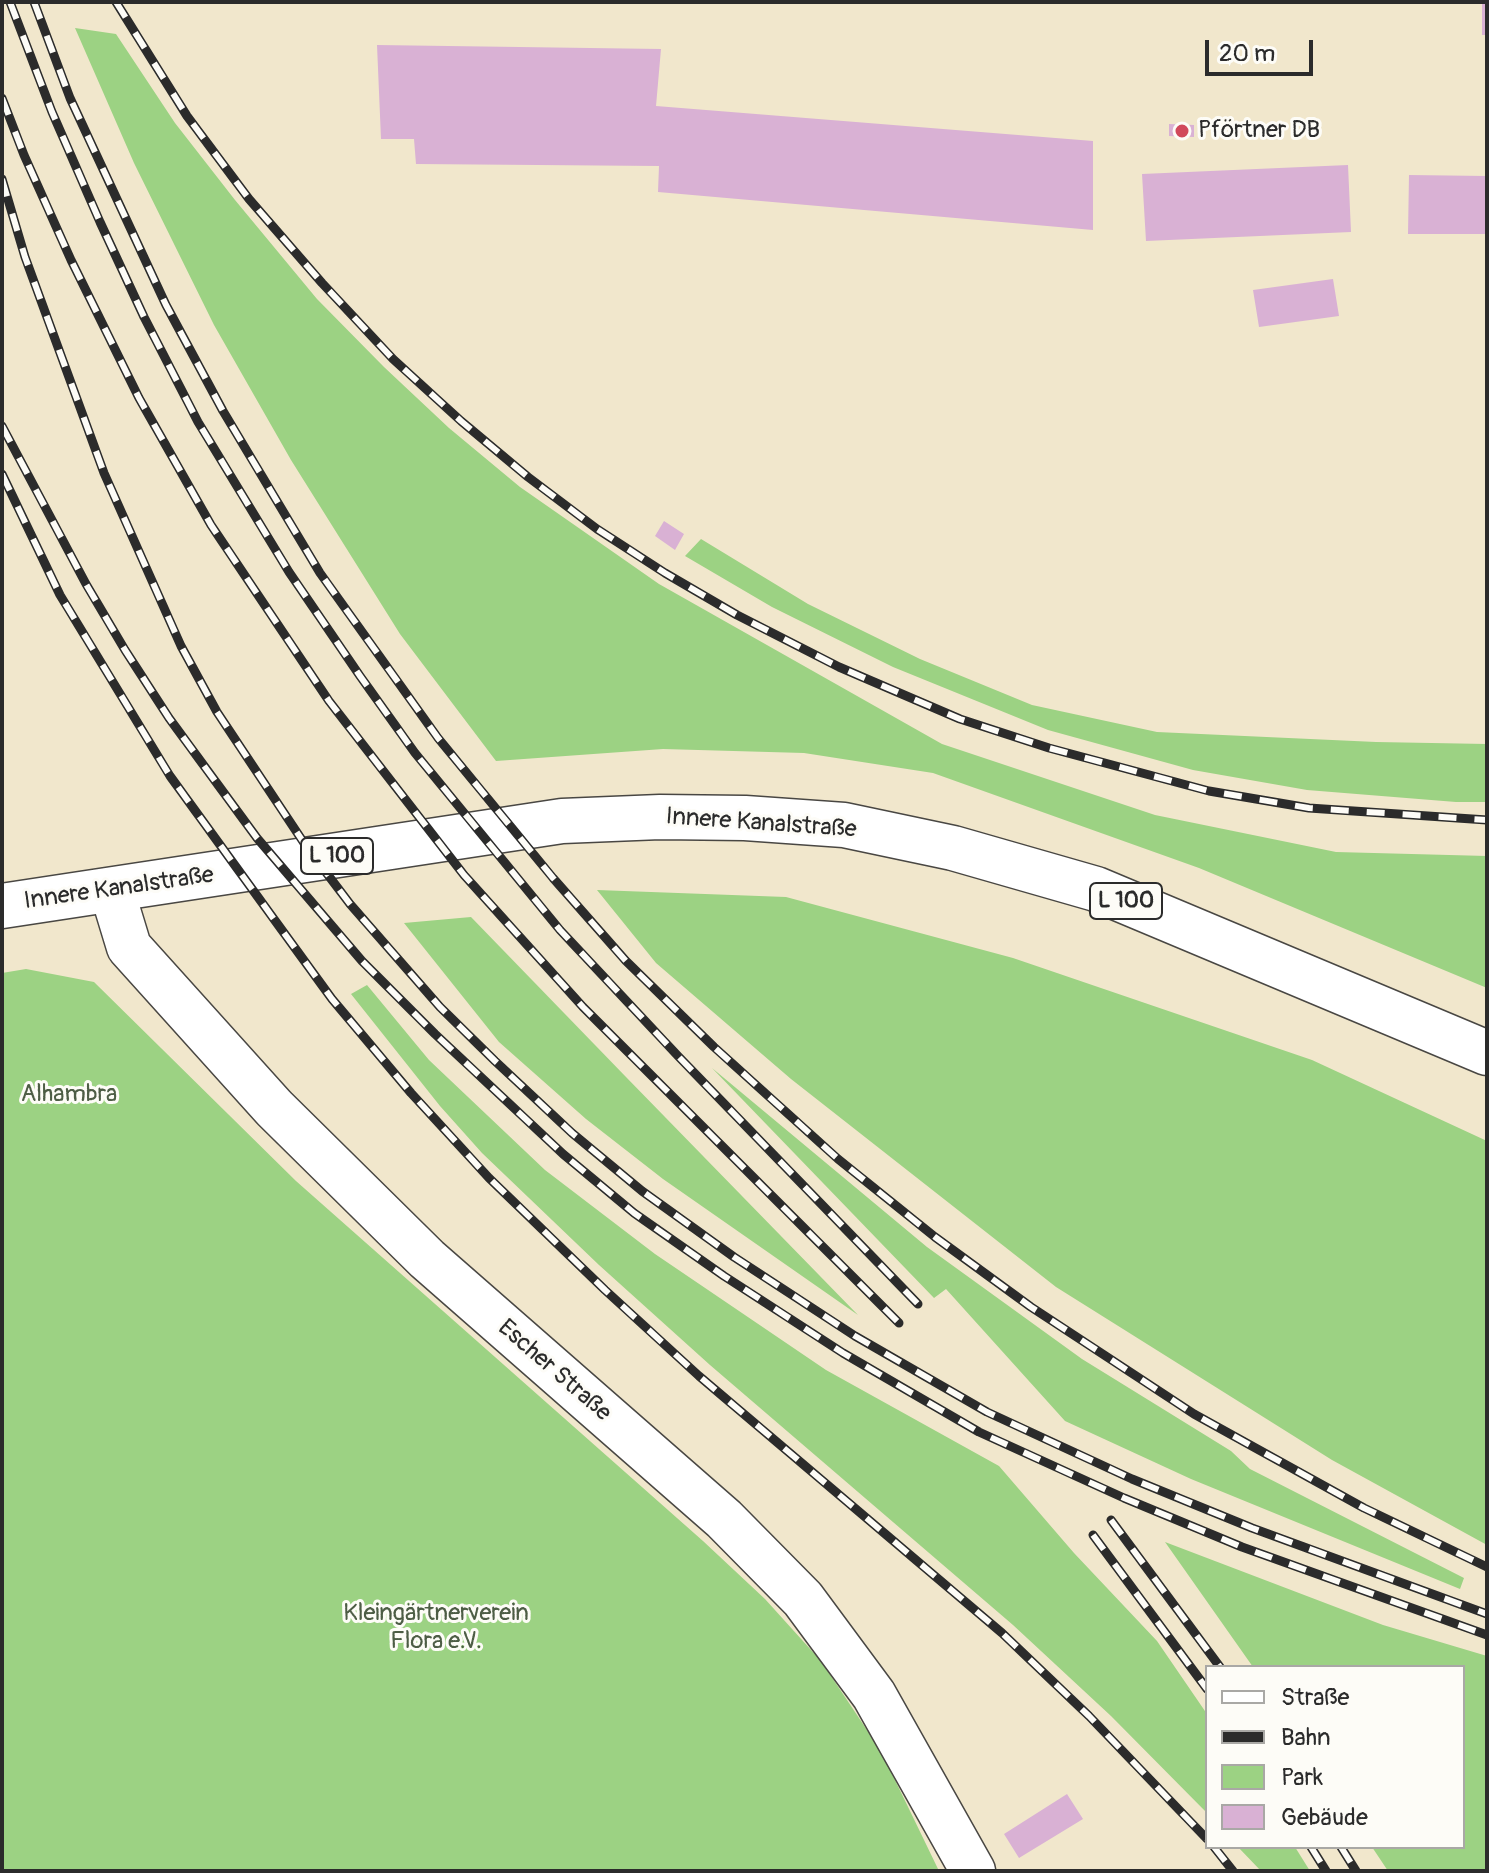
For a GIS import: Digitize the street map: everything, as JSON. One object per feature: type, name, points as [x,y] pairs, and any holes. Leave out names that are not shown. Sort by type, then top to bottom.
[{"type":"main road","name":"Innere Kanalstraße","points":[[2,906],[562,821],[688,817],[844,825],[953,848],[1096,889],[1487,1053]]},
{"type":"main road","name":"Escher Straße","points":[[112,891],[129,947],[296,1130],[427,1259],[724,1519],[803,1599],[874,1695],[973,1871]]},
{"type":"green space","points":[[75,28],[116,34],[175,123],[235,200],[317,299],[384,367],[449,428],[520,487],[659,584],[942,744],[1155,815],[1336,852],[1487,856],[1487,988],[1199,868],[933,773],[804,753],[663,749],[496,761],[400,634],[291,460],[214,325],[134,163]]},
{"type":"green space","points":[[701,539],[808,604],[920,659],[1032,705],[1157,732],[1487,744],[1487,802],[1307,790],[1193,770],[1048,730],[893,667],[772,607],[685,556]]},
{"type":"green space","points":[[597,890],[786,897],[1013,958],[1312,1060],[1487,1141],[1487,1545],[1332,1460],[1056,1287],[791,1079],[656,963]]},
{"type":"green space","points":[[471,917],[858,1315],[663,1179],[586,1119],[499,1042],[404,923]]},
{"type":"green space","name":"Kleingärtnerverein Flora e.V.","points":[[26,969],[94,982],[296,1181],[765,1599],[821,1661],[881,1751],[939,1871],[2,1871],[2,973]]},
{"type":"green space","points":[[367,985],[429,1060],[545,1170],[655,1254],[826,1370],[999,1466],[1074,1553],[1157,1641],[1205,1711],[1205,1811],[1111,1716],[1013,1625],[710,1365],[599,1265],[482,1153],[440,1106],[351,994]]},
{"type":"green space","points":[[712,1068],[927,1247],[1082,1359],[1231,1451],[1250,1469],[1464,1578],[1460,1589],[1191,1479],[1065,1421],[946,1289],[934,1298]]},
{"type":"green space","points":[[1165,1542],[1383,1625],[1487,1656],[1487,1871],[1388,1871],[1373,1849],[1465,1849],[1465,1665],[1252,1665]]},
{"type":"green space","points":[[1240,1849],[1296,1849],[1310,1871],[1261,1871]]},
{"type":"building","points":[[1482,2],[1487,2],[1487,35],[1482,35]]},
{"type":"building","points":[[377,45],[661,49],[656,106],[1093,141],[1093,230],[658,192],[659,166],[416,164],[414,139],[381,139]]},
{"type":"building","name":"Pförtner DB","points":[[1169,124],[1194,125],[1194,137],[1169,136]]},
{"type":"building","points":[[1348,165],[1351,232],[1146,241],[1142,174]]},
{"type":"building","points":[[1409,175],[1487,176],[1487,234],[1408,234]]},
{"type":"building","points":[[1333,279],[1339,316],[1259,327],[1253,290]]},
{"type":"building","points":[[664,521],[684,534],[675,550],[655,536]]},
{"type":"building","points":[[1067,1794],[1083,1819],[1019,1858],[1004,1834]]},
{"type":"railway","points":[[10,2],[52,112],[100,222],[198,422],[289,572],[360,676],[415,753],[560,930],[918,1304]]},
{"type":"railway","points":[[34,2],[70,98],[166,305],[223,411],[320,573],[438,738],[626,961],[714,1047],[838,1159],[935,1237],[1031,1307],[1194,1414],[1364,1508],[1487,1567]]},
{"type":"railway","points":[[116,2],[187,116],[249,199],[393,359],[528,477],[597,529],[665,573],[737,615],[839,667],[960,719],[1049,748],[1209,791],[1309,808],[1487,820]]},
{"type":"railway","points":[[2,98],[71,260],[139,398],[211,525],[329,701],[464,875],[583,1007],[899,1323]]},
{"type":"railway","points":[[2,179],[25,257],[104,473],[181,646],[217,712],[306,846],[350,904],[440,1007],[495,1061],[572,1133],[642,1191],[734,1257],[855,1336],[987,1412],[1132,1479],[1252,1528],[1487,1614]]},
{"type":"railway","points":[[2,426],[86,584],[125,650],[169,718],[257,838],[362,961],[435,1034],[563,1154],[634,1213],[843,1353],[979,1432],[1242,1547],[1487,1635]]},
{"type":"railway","points":[[2,474],[60,595],[170,776],[332,999],[411,1093],[489,1178],[605,1290],[699,1376],[1002,1633],[1089,1716],[1205,1837]]},
{"type":"railway","points":[[1111,1520],[1219,1665]]},
{"type":"railway","points":[[1093,1535],[1205,1686]]},
{"type":"railway","points":[[1216,1849],[1233,1871]]},
{"type":"railway","points":[[1312,1849],[1326,1871]]},
{"type":"railway","points":[[1342,1849],[1356,1871]]},
{"type":"place","name":"Pförtner DB","points":[[1182,131]]},
{"type":"park label","name":"Alhambra","points":[[69,1095]]}]
